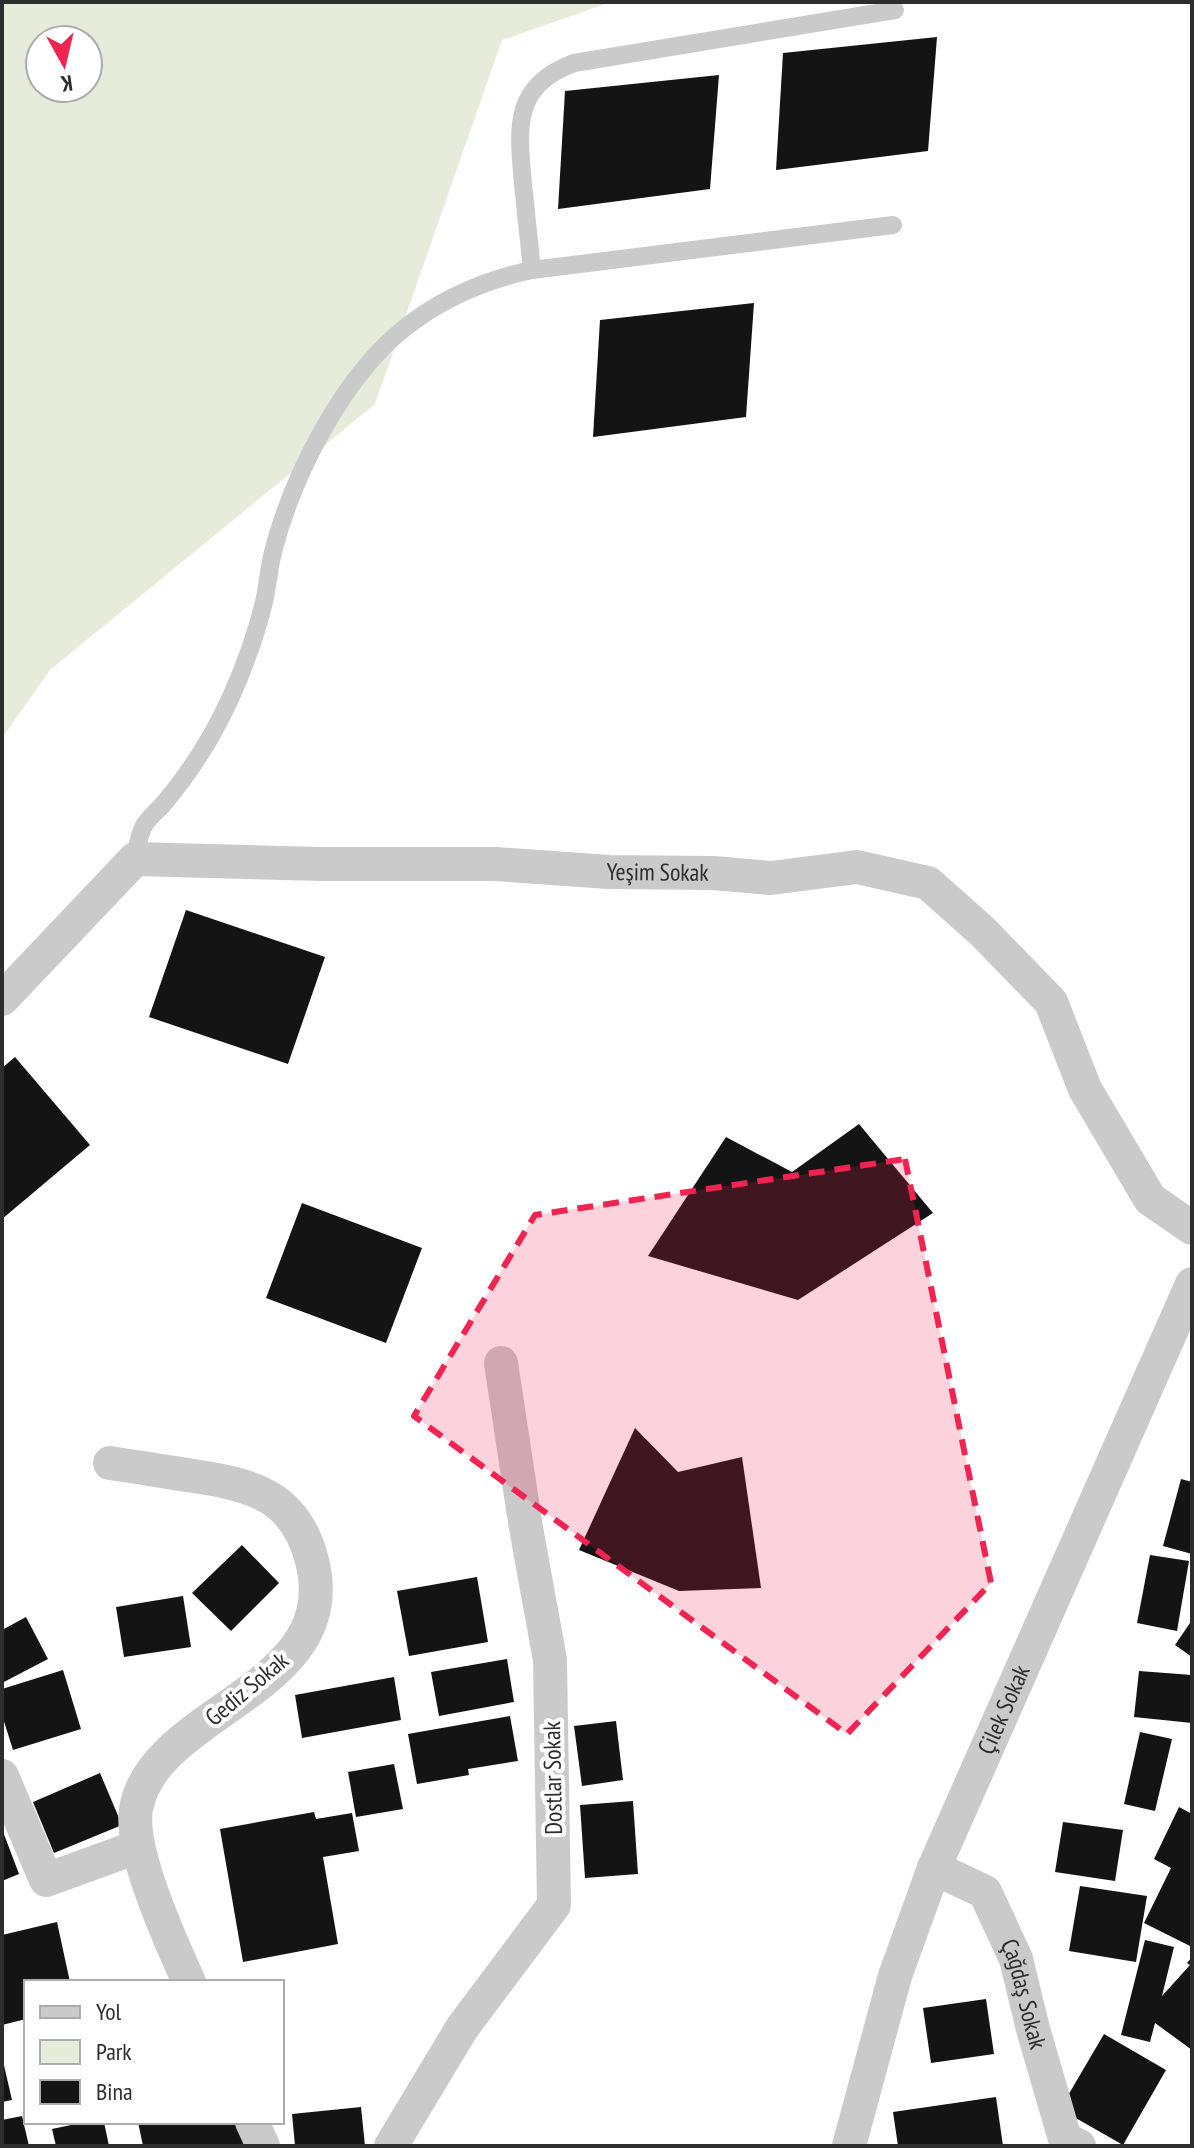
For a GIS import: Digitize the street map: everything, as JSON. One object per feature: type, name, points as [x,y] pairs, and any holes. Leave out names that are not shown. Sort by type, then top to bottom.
[{"type":"street","points":[[2,999],[135,859]]},
{"type":"street","name":"Yeşim Sokak","points":[[135,859],[321,864],[496,864],[771,878],[857,867],[928,883],[983,932],[1051,1002],[1085,1089],[1150,1199],[1192,1228]]},
{"type":"street","name":"Çilek Sokak","points":[[849,2146],[895,1976],[934,1868],[1192,1284]]},
{"type":"street","name":"Dostlar Sokak","points":[[391,2146],[462,2028],[554,1905],[550,1660],[501,1363]]},
{"type":"street","name":"Gediz Sokak","points":[[110,1463],[231,1481],[268,1495],[284,1507],[296,1522],[308,1545],[315,1570],[311,1618],[289,1657],[273,1673],[168,1752],[152,1770],[136,1809],[137,1847],[169,1937],[188,1980]]},
{"type":"street","points":[[2,1776],[46,1880],[137,1847]]},
{"type":"street","name":"Çağdaş Sokak","points":[[934,1868],[985,1892],[1016,1959],[1065,2139],[1079,2146]]},
{"type":"street","points":[[253,2124],[263,2146]]},
{"type":"lane","points":[[532,270],[519,125],[522,109],[530,95],[556,69],[574,63],[895,10]]},
{"type":"lane","points":[[135,859],[143,825],[164,804],[188,771],[229,702],[253,640],[288,504],[308,460],[331,418],[372,361],[404,328],[463,291],[497,278],[532,270],[893,225]]},
{"type":"highlighted area","points":[[905,1159],[991,1583],[847,1734],[414,1416],[535,1215]]},
{"type":"green space","points":[[2,2],[611,2],[502,40],[375,404],[50,670],[2,738]]},
{"type":"building","points":[[937,37],[928,151],[776,170],[783,53]]},
{"type":"building","points":[[719,75],[710,189],[558,209],[565,91]]},
{"type":"building","points":[[754,303],[746,417],[593,437],[600,320]]},
{"type":"building","points":[[186,910],[325,957],[288,1064],[149,1017]]},
{"type":"building","points":[[15,1057],[90,1145],[2,1219],[2,1068]]},
{"type":"building","points":[[859,1124],[933,1213],[798,1300],[648,1256],[726,1137],[792,1172]]},
{"type":"building","points":[[302,1203],[422,1248],[386,1343],[266,1298]]},
{"type":"building","points":[[635,1428],[678,1472],[742,1457],[761,1588],[679,1591],[579,1550]]},
{"type":"building","points":[[1181,1479],[1192,1482],[1192,1554],[1163,1546]]},
{"type":"building","points":[[242,1545],[279,1583],[231,1631],[192,1593]]},
{"type":"building","points":[[1150,1555],[1189,1561],[1177,1631],[1137,1623]]},
{"type":"building","points":[[477,1577],[488,1642],[409,1656],[397,1591]]},
{"type":"building","points":[[183,1596],[191,1647],[124,1657],[116,1607]]},
{"type":"building","points":[[26,1617],[48,1659],[2,1683],[2,1630]]},
{"type":"building","points":[[1192,1620],[1192,1657],[1175,1645]]},
{"type":"building","points":[[507,1659],[514,1702],[439,1716],[431,1672]]},
{"type":"building","points":[[63,1670],[81,1729],[13,1750],[2,1715],[2,1689]]},
{"type":"building","points":[[1139,1671],[1192,1675],[1192,1723],[1134,1717]]},
{"type":"building","points":[[394,1677],[401,1720],[302,1738],[295,1695]]},
{"type":"building","points":[[510,1716],[518,1761],[468,1769],[469,1775],[417,1784],[408,1734]]},
{"type":"building","points":[[616,1721],[623,1780],[582,1786],[574,1726]]},
{"type":"building","points":[[1140,1732],[1172,1739],[1155,1811],[1124,1804]]},
{"type":"building","points":[[394,1764],[403,1809],[356,1817],[348,1772]]},
{"type":"building","points":[[100,1773],[122,1825],[54,1853],[33,1802]]},
{"type":"building","points":[[633,1801],[638,1874],[585,1878],[580,1805]]},
{"type":"building","points":[[1179,1807],[1192,1814],[1192,1947],[1144,1923],[1171,1868],[1154,1859]]},
{"type":"building","points":[[314,1812],[316,1819],[352,1813],[359,1851],[323,1857],[338,1944],[243,1962],[220,1829]]},
{"type":"building","points":[[1063,1822],[1123,1830],[1115,1881],[1055,1872]]},
{"type":"building","points":[[2,1829],[19,1874],[2,1881]]},
{"type":"building","points":[[1080,1886],[1147,1896],[1136,1962],[1069,1951]]},
{"type":"building","points":[[57,1922],[70,1980],[24,1980],[24,2020],[2,2025],[2,1935]]},
{"type":"building","points":[[1145,1940],[1174,1947],[1162,1996],[1190,1965],[1187,1963],[1192,1957],[1192,2050],[1155,2023],[1150,2042],[1121,2035]]},
{"type":"building","points":[[986,1999],[994,2054],[931,2063],[923,2008]]},
{"type":"building","points":[[1104,2034],[1166,2070],[1123,2145],[1060,2109]]},
{"type":"building","points":[[2,2062],[12,2100],[2,2102]]},
{"type":"building","points":[[996,2097],[1003,2146],[898,2146],[893,2112]]},
{"type":"building","points":[[361,2107],[365,2146],[295,2146],[292,2114]]},
{"type":"building","points":[[22,2116],[29,2146],[2,2146],[2,2120]]},
{"type":"building","points":[[76,2124],[104,2124],[109,2146],[56,2146],[52,2129]]},
{"type":"building","points":[[138,2124],[240,2124],[245,2146],[143,2146]]}]
